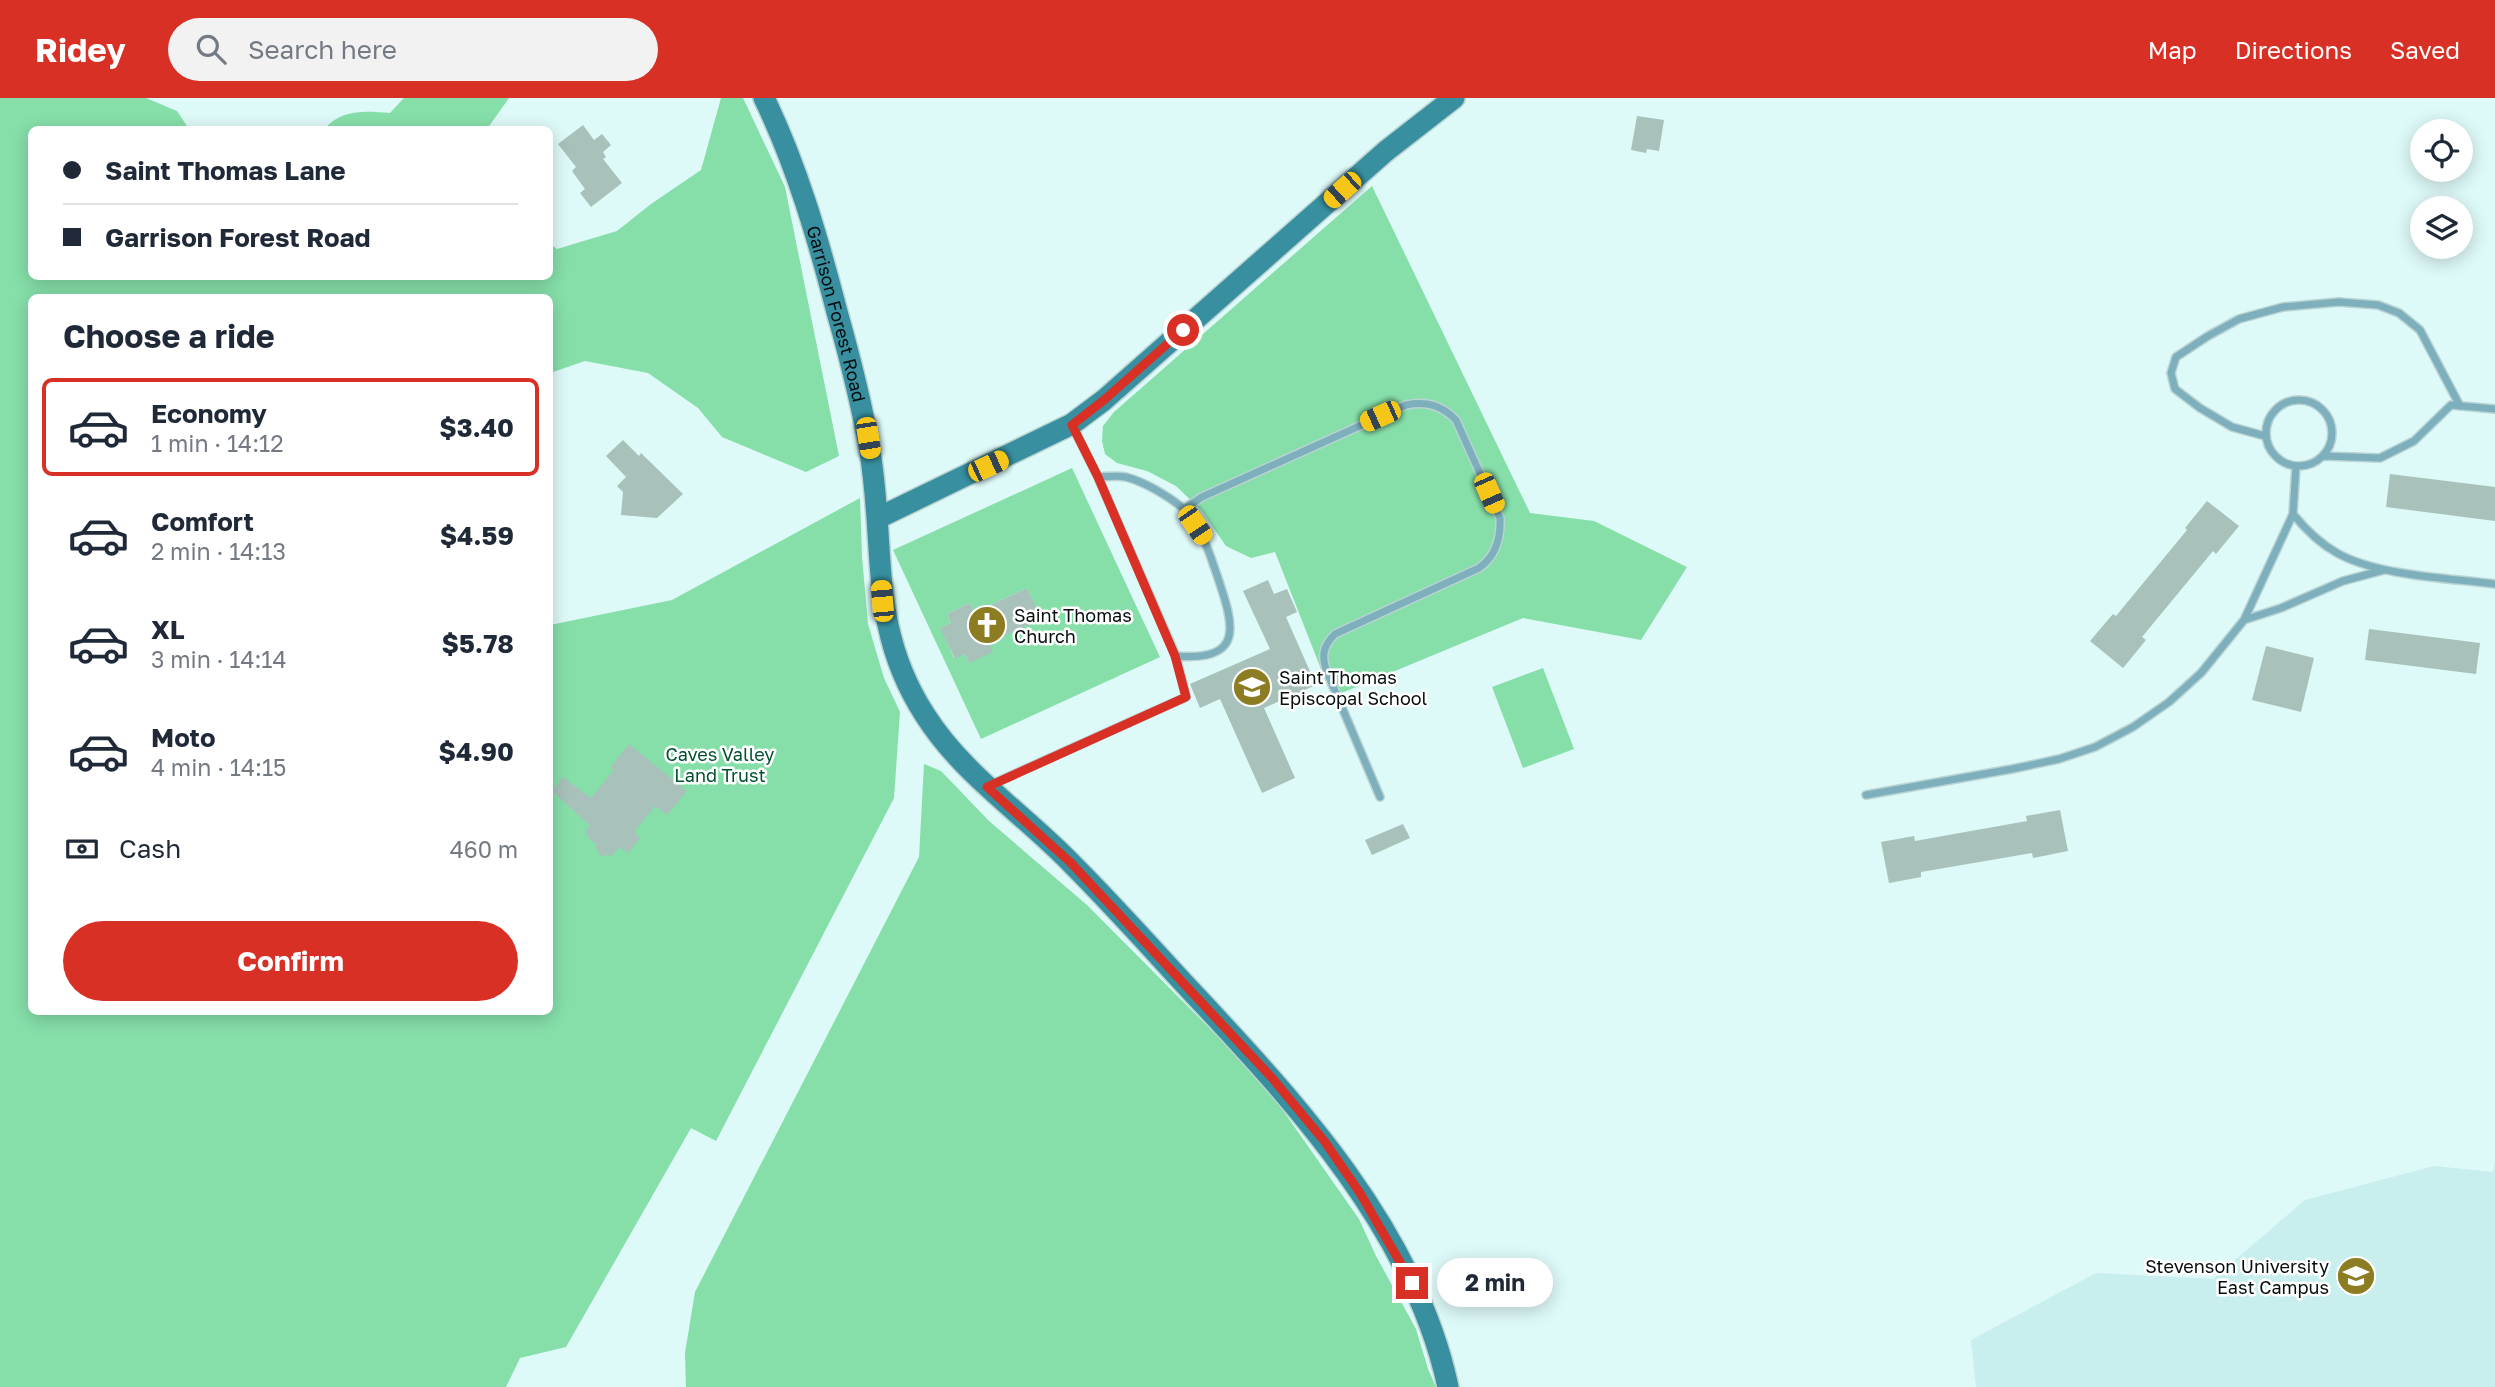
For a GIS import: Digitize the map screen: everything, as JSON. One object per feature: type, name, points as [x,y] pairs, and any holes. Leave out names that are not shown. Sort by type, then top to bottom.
[{"type":"main road","name":"Garrison Forest Road","points":[[764,98],[782,136],[825,265],[868,438],[876,487],[882,601],[890,640],[903,677],[942,742],[1071,863],[1273,1079],[1325,1142],[1380,1226],[1412,1283],[1443,1361],[1448,1387]]},
{"type":"main road","points":[[878,518],[1072,425],[1104,400],[1385,151],[1454,98]]},
{"type":"lane","points":[[2265,436],[2232,427],[2200,408],[2175,389],[2171,373],[2176,357],[2208,336],[2239,319],[2283,307],[2339,302],[2378,305],[2399,313],[2420,330],[2460,406]]},
{"type":"lane","points":[[2323,456],[2332,437],[2332,427],[2327,415],[2312,402],[2295,400],[2283,403],[2273,411],[2266,423],[2265,436],[2269,450],[2282,462],[2296,466],[2307,465],[2323,456],[2379,458],[2414,441],[2451,405],[2495,409]]},
{"type":"lane","points":[[1184,509],[1202,497],[1406,405],[1432,404],[1444,409],[1456,420],[1500,518],[1501,531],[1493,555],[1479,568],[1335,634],[1323,652],[1323,662],[1380,797]]},
{"type":"lane","points":[[987,787],[1186,697],[1175,656],[1098,477],[1072,425]]},
{"type":"lane","points":[[1867,795],[2059,759],[2095,747],[2133,727],[2169,702],[2201,673],[2244,620],[2293,514],[2296,466]]},
{"type":"lane","points":[[1098,477],[1125,477],[1153,488],[1184,509],[1206,541],[1231,619],[1230,635],[1223,647],[1210,654],[1175,656]]},
{"type":"lane","points":[[2293,514],[2309,534],[2339,555],[2384,570],[2495,584]]},
{"type":"lane","points":[[2244,620],[2281,608],[2343,581],[2384,570]]},
{"type":"shaded area","name":"Stevenson University East Campus","points":[[2495,1160],[2495,1387],[1976,1387],[1971,1340],[2096,1273],[2213,1279],[2305,1200],[2434,1166],[2493,1172]]},
{"type":"green space","name":"Caves Valley Land Trust","points":[[0,98],[146,98],[177,111],[187,126],[28,126],[28,280],[553,280],[553,246],[557,249],[617,231],[701,170],[721,98],[743,98],[785,187],[839,456],[806,472],[722,437],[698,408],[648,373],[585,361],[553,372],[553,294],[28,294],[28,1015],[553,1015],[553,624],[672,600],[860,498],[868,624],[884,678],[900,712],[894,798],[716,1141],[691,1128],[566,1347],[520,1358],[506,1387],[0,1387]]},
{"type":"green space","points":[[404,98],[509,98],[489,126],[327,126],[354,113],[390,113]]},
{"type":"green space","points":[[1372,186],[1530,513],[1594,521],[1687,567],[1641,640],[1523,618],[1332,697],[1275,552],[1251,558],[1226,546],[1201,510],[1176,486],[1147,471],[1117,463],[1105,454],[1103,426],[1114,412]]},
{"type":"green space","points":[[1072,468],[1160,657],[981,739],[893,550]],"holes":[[[1027,588],[1041,619],[989,643],[969,663],[965,654],[954,658],[941,628],[951,623],[947,614],[970,603],[975,612]]]},
{"type":"green space","points":[[1543,668],[1574,749],[1523,768],[1492,687]]},
{"type":"green space","points":[[924,764],[941,771],[989,821],[1087,905],[1263,1082],[1359,1219],[1416,1329],[1436,1387],[686,1387],[685,1353],[695,1292],[919,857]]},
{"type":"building","points":[[1637,116],[1664,120],[1659,151],[1647,149],[1646,153],[1631,150]]},
{"type":"building","points":[[583,125],[594,140],[602,134],[611,145],[603,152],[606,157],[603,159],[622,183],[591,207],[580,193],[585,189],[572,171],[576,167],[558,144]]},
{"type":"building","points":[[623,440],[639,456],[641,453],[683,494],[657,518],[621,515],[623,492],[617,486],[626,477],[606,456]]},
{"type":"building","points":[[2390,474],[2495,487],[2495,521],[2386,507]]},
{"type":"building","points":[[2207,501],[2239,526],[2216,554],[2213,551],[2142,637],[2146,640],[2123,668],[2090,641],[2113,614],[2116,616],[2187,530],[2185,528]]},
{"type":"building","name":"Saint Thomas Episcopal School","points":[[1268,580],[1274,594],[1287,589],[1297,612],[1286,617],[1316,685],[1264,708],[1295,778],[1262,793],[1220,699],[1200,708],[1190,684],[1270,649],[1243,591]]},
{"type":"building","name":"Saint Thomas Church","points":[[1027,588],[1042,619],[989,643],[993,652],[969,663],[965,654],[955,659],[940,628],[951,623],[947,614],[970,603],[975,612]]},
{"type":"building","points":[[2369,629],[2480,643],[2476,674],[2365,660]]},
{"type":"building","points":[[2266,646],[2314,658],[2301,712],[2252,700]]},
{"type":"building","points":[[629,744],[687,791],[667,815],[655,806],[634,832],[640,838],[628,853],[619,847],[611,857],[608,854],[601,857],[595,846],[597,844],[589,839],[585,831],[590,826],[553,790],[563,777],[591,798],[613,771],[611,766]]},
{"type":"building","points":[[2060,810],[2068,851],[2033,858],[2032,853],[1921,872],[1921,877],[1889,883],[1881,842],[1914,836],[1915,841],[2027,821],[2026,816]]},
{"type":"building","points":[[1403,824],[1410,838],[1372,855],[1365,840]]},
{"type":"place","name":"Saint Thomas Church","points":[[987,625]]},
{"type":"place","name":"Saint Thomas Episcopal School","points":[[1252,687]]},
{"type":"place","name":"Stevenson University East Campus","points":[[2356,1276]]},
{"type":"route","points":[[1183,330],[1072,425],[1098,477],[1175,656],[1186,697],[987,787],[1071,863],[1273,1079],[1325,1142],[1360,1193],[1412,1283]]}]
